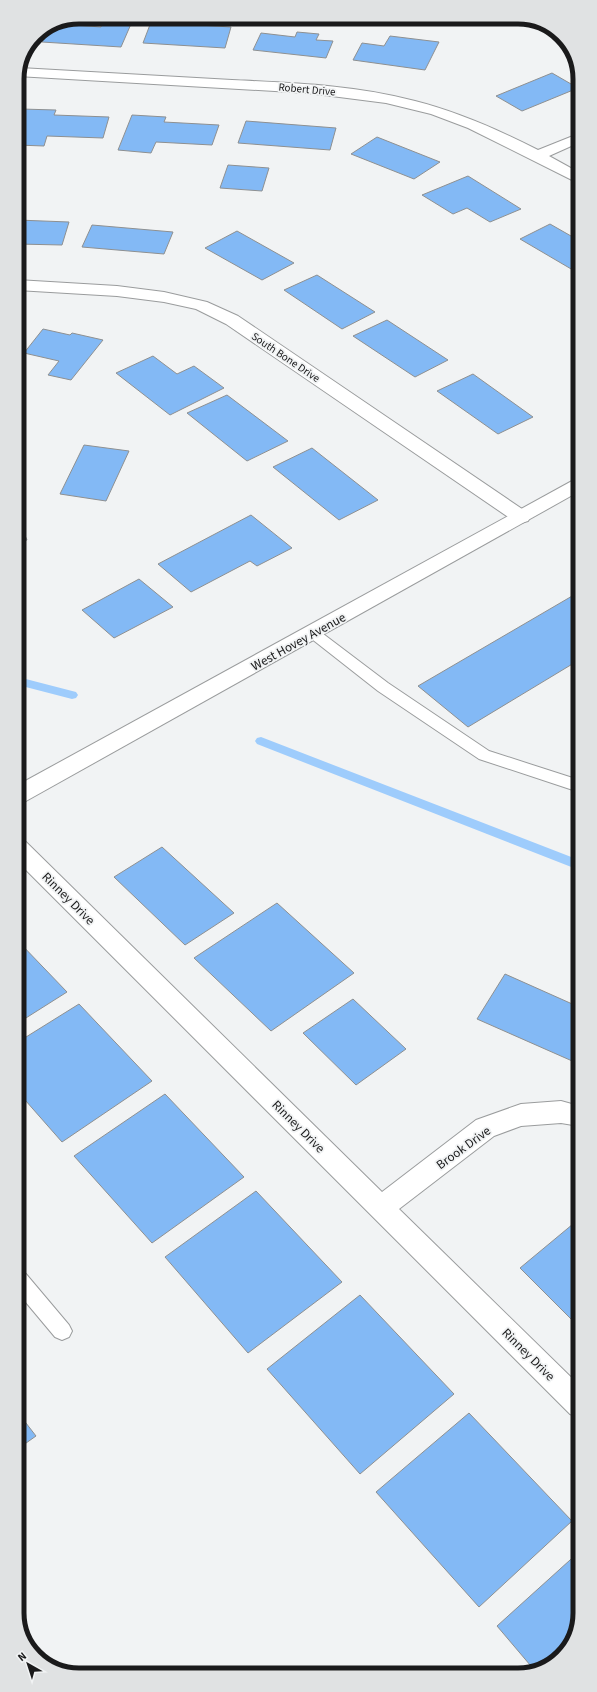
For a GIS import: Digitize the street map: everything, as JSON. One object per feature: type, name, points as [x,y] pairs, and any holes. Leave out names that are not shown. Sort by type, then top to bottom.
[{"type":"street","name":"Robert Drive","points":[[25,72],[273,86],[369,95],[415,105],[466,121],[538,156],[573,175]]},
{"type":"street","points":[[538,156],[573,140]]},
{"type":"street","name":"South Bone Drive","points":[[24,285],[118,291],[164,297],[202,305],[232,320],[521,517]]},
{"type":"street","name":"West Hovey Avenue","points":[[24,792],[573,489]]},
{"type":"street","name":"Rinney Drive","points":[[24,854],[573,1398]]},
{"type":"street","name":"Brook Drive","points":[[381,1208],[485,1128],[521,1115],[561,1112],[573,1115]]},
{"type":"lane","points":[[313,633],[383,687],[484,755],[573,784]]},
{"type":"lane","points":[[24,1286],[62,1331]]},
{"type":"building","points":[[102,24],[131,24],[121,47],[42,42],[45,36],[51,31],[68,25],[101,27]]},
{"type":"building","points":[[150,24],[183,24],[231,27],[225,48],[143,43]]},
{"type":"building","points":[[297,32],[319,34],[316,40],[333,41],[326,58],[253,50],[261,33],[295,37]]},
{"type":"building","points":[[390,36],[439,42],[425,70],[353,60],[362,43],[384,46]]},
{"type":"building","points":[[552,73],[573,85],[573,90],[522,111],[496,96]]},
{"type":"building","points":[[24,109],[56,110],[54,115],[109,117],[103,138],[47,136],[44,146],[24,145]]},
{"type":"building","points":[[132,115],[166,117],[164,122],[219,125],[212,145],[156,142],[151,153],[118,150]]},
{"type":"building","points":[[246,121],[336,128],[330,150],[238,143]]},
{"type":"building","points":[[377,137],[440,162],[414,179],[351,154]]},
{"type":"building","points":[[228,165],[269,168],[262,191],[220,188]]},
{"type":"building","points":[[468,176],[521,209],[490,222],[467,208],[453,214],[422,195]]},
{"type":"building","points":[[24,220],[69,222],[62,245],[24,244]]},
{"type":"building","points":[[550,224],[573,237],[573,270],[520,239]]},
{"type":"building","points":[[92,225],[173,232],[164,254],[82,247]]},
{"type":"building","points":[[237,231],[294,263],[262,280],[205,248]]},
{"type":"building","points":[[317,275],[375,312],[342,329],[284,290]]},
{"type":"building","points":[[387,320],[448,360],[415,377],[353,336]]},
{"type":"building","points":[[43,329],[70,335],[72,333],[103,340],[71,380],[48,375],[59,361],[24,353]]},
{"type":"building","points":[[153,356],[177,374],[194,366],[224,388],[170,415],[116,373]]},
{"type":"building","points":[[473,374],[533,417],[498,434],[437,391]]},
{"type":"building","points":[[227,395],[288,441],[247,461],[187,413]]},
{"type":"building","points":[[84,445],[129,451],[106,501],[60,494]]},
{"type":"building","points":[[312,448],[378,500],[339,520],[273,467]]},
{"type":"building","points":[[251,515],[292,548],[257,566],[250,561],[191,592],[158,564]]},
{"type":"building","points":[[24,533],[27,540],[24,541]]},
{"type":"building","points":[[139,579],[173,607],[114,638],[82,610]]},
{"type":"building","points":[[573,596],[573,664],[468,727],[418,686]]},
{"type":"building","points":[[162,847],[234,913],[185,945],[114,877]]},
{"type":"building","points":[[277,903],[354,973],[271,1031],[194,958]]},
{"type":"building","points":[[24,947],[67,992],[24,1019]]},
{"type":"building","points":[[505,974],[573,1004],[573,1061],[477,1019]]},
{"type":"building","points":[[353,999],[406,1049],[356,1085],[303,1033]]},
{"type":"building","points":[[79,1004],[152,1081],[62,1142],[24,1099],[24,1038]]},
{"type":"building","points":[[165,1094],[244,1177],[152,1243],[74,1156]]},
{"type":"building","points":[[256,1191],[342,1282],[248,1353],[165,1257]]},
{"type":"building","points":[[573,1224],[573,1321],[520,1268]]},
{"type":"building","points":[[360,1295],[454,1394],[360,1474],[267,1369]]},
{"type":"building","points":[[469,1413],[572,1521],[479,1607],[376,1492]]},
{"type":"building","points":[[24,1420],[36,1436],[24,1444]]},
{"type":"building","points":[[573,1557],[572,1624],[566,1641],[557,1652],[549,1659],[531,1666],[497,1626]]},
{"type":"waterway","points":[[24,683],[72,695]]},
{"type":"waterway","points":[[261,741],[573,863]]}]
